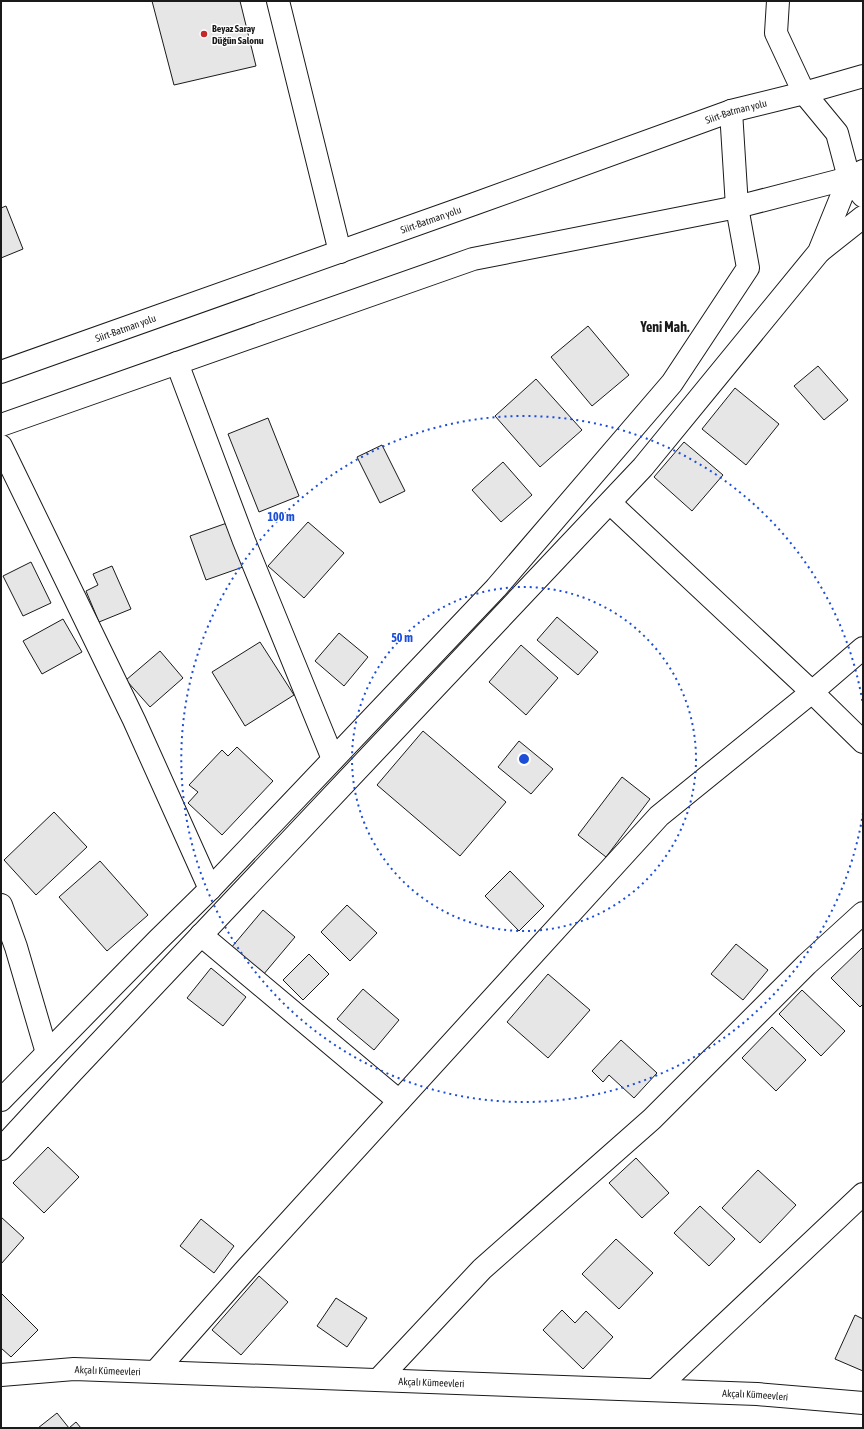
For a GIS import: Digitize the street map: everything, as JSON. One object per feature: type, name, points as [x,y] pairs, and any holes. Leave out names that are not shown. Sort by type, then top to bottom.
[{"type":"main road","points":[[278,1],[340,252]]},
{"type":"main road","points":[[778,1],[776,33],[804,93],[837,133],[856,175],[863,196]]},
{"type":"main road","name":"Siirt-Batman yolu","points":[[1,372],[731,111],[804,93],[863,76]]},
{"type":"main road","points":[[1,1100],[210,889],[496,588],[672,383],[748,268],[737,207],[731,111]]},
{"type":"main road","points":[[1,425],[473,259],[737,207],[856,175]]},
{"type":"main road","points":[[819,252],[856,175]]},
{"type":"main road","points":[[1,1149],[643,467],[819,252],[863,217]]},
{"type":"main road","points":[[178,363],[244,541],[333,759]]},
{"type":"main road","points":[[1,446],[134,720],[210,889]]},
{"type":"main road","points":[[610,503],[812,692],[863,742]]},
{"type":"main road","points":[[156,1371],[247,1268],[659,816],[812,692],[863,648]]},
{"type":"main road","points":[[1,905],[16,947],[47,1053]]},
{"type":"main road","points":[[378,1380],[482,1269],[652,1119],[807,964],[863,913]]},
{"type":"main road","points":[[201,935],[399,1101]]},
{"type":"main road","points":[[655,1390],[863,1194]]},
{"type":"main road","name":"Akçalı Kümeevleri","points":[[1,1375],[74,1368],[757,1394],[863,1403]]},
{"type":"building","name":"Beyaz Saray Düğün Salonu","points":[[152,1],[240,1],[256,66],[174,85]]},
{"type":"building","points":[[6,206],[23,249],[1,258],[1,208]]},
{"type":"building","points":[[588,326],[629,375],[592,406],[551,357]]},
{"type":"building","points":[[818,366],[848,400],[824,420],[794,386]]},
{"type":"building","points":[[536,379],[582,430],[540,467],[495,416]]},
{"type":"building","points":[[735,388],[779,424],[746,465],[702,429]]},
{"type":"building","points":[[268,418],[299,496],[259,512],[228,434]]},
{"type":"building","points":[[684,442],[723,475],[692,511],[654,477]]},
{"type":"building","points":[[382,445],[405,491],[380,503],[357,457]]},
{"type":"building","points":[[503,462],[532,495],[501,522],[472,490]]},
{"type":"building","points":[[308,522],[344,553],[304,598],[268,566]]},
{"type":"building","points":[[227,523],[243,567],[206,580],[190,536]]},
{"type":"building","points":[[31,562],[51,603],[23,616],[3,576]]},
{"type":"building","points":[[112,566],[131,609],[99,622],[86,591],[98,585],[93,574]]},
{"type":"building","points":[[557,617],[598,652],[578,675],[537,640]]},
{"type":"building","points":[[63,619],[82,652],[42,674],[23,641]]},
{"type":"building","points":[[339,633],[368,657],[344,686],[315,661]]},
{"type":"building","points":[[260,642],[294,695],[245,726],[212,672]]},
{"type":"building","points":[[521,645],[558,678],[526,715],[489,682]]},
{"type":"building","points":[[160,651],[183,678],[150,707],[126,680]]},
{"type":"building","points":[[423,731],[506,802],[460,856],[377,785]]},
{"type":"building","points":[[519,741],[553,769],[531,794],[498,767]]},
{"type":"building","points":[[237,747],[273,781],[222,835],[188,803],[198,792],[189,785],[222,750],[228,756]]},
{"type":"building","points":[[622,777],[650,799],[606,857],[578,835]]},
{"type":"building","points":[[54,812],[87,847],[36,895],[4,860]]},
{"type":"building","points":[[100,861],[148,915],[107,951],[59,897]]},
{"type":"building","points":[[510,871],[544,906],[519,931],[485,896]]},
{"type":"building","points":[[347,905],[377,933],[350,961],[321,932]]},
{"type":"building","points":[[263,910],[295,937],[263,975],[231,948]]},
{"type":"building","points":[[736,944],[768,970],[743,1000],[711,974]]},
{"type":"building","points":[[862,948],[863,1004],[860,1007],[831,978]]},
{"type":"building","points":[[309,954],[329,974],[303,1000],[283,980]]},
{"type":"building","points":[[211,968],[246,997],[223,1026],[187,998]]},
{"type":"building","points":[[548,974],[590,1010],[548,1058],[507,1022]]},
{"type":"building","points":[[363,989],[399,1020],[374,1050],[337,1019]]},
{"type":"building","points":[[802,990],[845,1031],[821,1056],[779,1014]]},
{"type":"building","points":[[772,1027],[806,1060],[776,1091],[742,1058]]},
{"type":"building","points":[[621,1040],[657,1073],[634,1098],[609,1075],[603,1082],[592,1071]]},
{"type":"building","points":[[48,1147],[79,1177],[44,1213],[13,1183]]},
{"type":"building","points":[[636,1158],[669,1193],[642,1218],[609,1183]]},
{"type":"building","points":[[758,1170],[796,1205],[760,1243],[722,1208]]},
{"type":"building","points":[[700,1206],[735,1239],[709,1266],[674,1233]]},
{"type":"building","points":[[1,1217],[24,1238],[1,1264]]},
{"type":"building","points":[[201,1219],[234,1246],[214,1273],[180,1246]]},
{"type":"building","points":[[616,1239],[653,1273],[619,1309],[582,1274]]},
{"type":"building","points":[[259,1276],[288,1302],[241,1355],[212,1330]]},
{"type":"building","points":[[1,1293],[38,1330],[11,1357],[1,1348]]},
{"type":"building","points":[[336,1298],[367,1318],[347,1347],[317,1326]]},
{"type":"building","points":[[562,1310],[575,1323],[586,1311],[613,1337],[583,1369],[543,1330]]},
{"type":"building","points":[[855,1315],[863,1319],[863,1371],[835,1359]]},
{"type":"building","points":[[57,1413],[69,1428],[38,1428]]},
{"type":"building","points":[[76,1422],[81,1428],[69,1428]]},
{"type":"place","name":"Beyaz Saray Düğün Salonu","points":[[204,34]]},
{"type":"district","name":"Yeni Mah.","points":[[665,327]]}]
